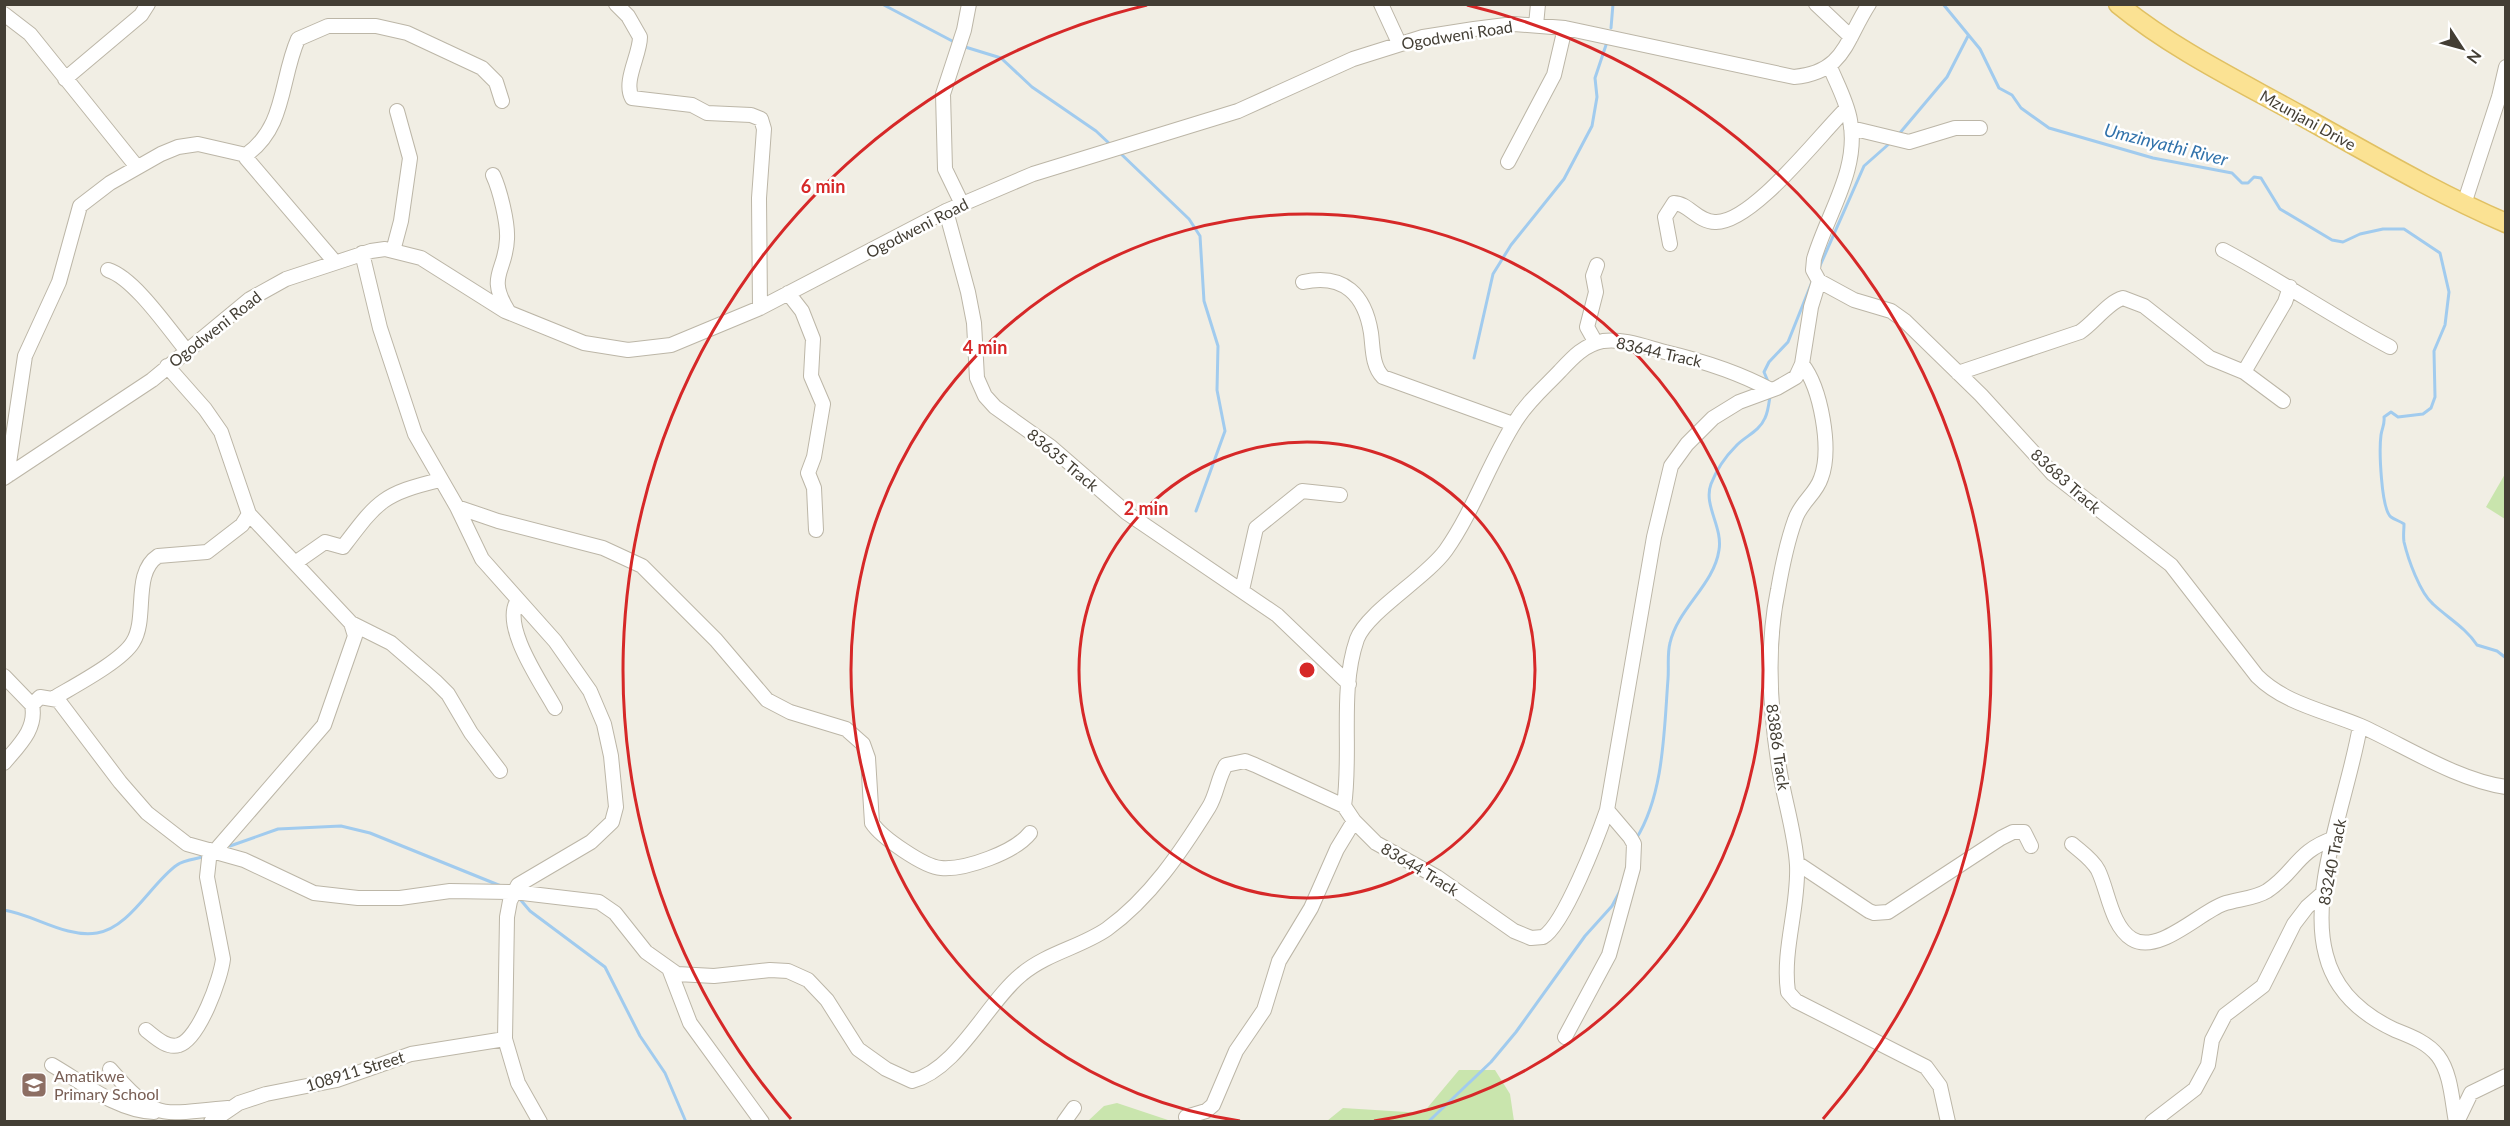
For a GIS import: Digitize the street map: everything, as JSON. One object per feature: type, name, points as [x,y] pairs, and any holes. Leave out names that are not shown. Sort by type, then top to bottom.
[{"type":"main road","name":"Mzunjani Drive","points":[[2118,4],[2163,37],[2210,65],[2464,204],[2505,223]]},
{"type":"street","points":[[66,79],[141,15],[148,4]]},
{"type":"street","points":[[616,4],[635,26],[640,37],[630,81],[629,91],[632,98],[693,105],[706,113],[751,115],[761,119],[764,129],[759,198],[760,308]]},
{"type":"street","points":[[962,204],[945,169],[942,94],[964,30],[969,4]]},
{"type":"street","points":[[1381,4],[1399,43]]},
{"type":"street","points":[[1536,25],[1538,4]]},
{"type":"street","points":[[1816,4],[1851,37]]},
{"type":"street","points":[[1802,364],[1811,307],[1819,281],[1813,270],[1814,259],[1849,163],[1851,128],[1830,67],[1851,37],[1869,4]]},
{"type":"street","points":[[4,14],[30,34],[137,167]]},
{"type":"street","name":"Ogodweni Road","points":[[7,476],[152,380],[250,298],[286,279],[362,253],[385,249],[421,258],[509,312],[584,343],[628,350],[671,345],[760,308],[962,204],[1053,168],[1238,111],[1353,59],[1399,43],[1496,26],[1536,25],[1565,28],[1794,77],[1810,75],[1830,67]]},
{"type":"street","points":[[246,155],[262,142],[274,123],[298,39],[324,27],[376,26],[407,33],[482,68],[496,82],[502,101]]},
{"type":"street","points":[[1508,162],[1554,75],[1565,28]]},
{"type":"street","points":[[2464,204],[2499,97],[2505,67]]},
{"type":"street","points":[[1670,244],[1665,217],[1674,203],[1708,222],[1727,220],[1782,181],[1806,150],[1846,108]]},
{"type":"street","points":[[393,251],[401,221],[410,158],[397,111]]},
{"type":"street","points":[[1851,128],[1909,142],[1955,128],[1980,128]]},
{"type":"street","points":[[7,476],[21,371],[34,331],[70,250],[76,216],[80,206],[88,199],[160,154],[190,144],[246,155],[334,261]]},
{"type":"street","points":[[494,175],[502,200],[507,239],[497,278],[498,295],[509,312]]},
{"type":"street","name":"83635 Track","points":[[946,211],[964,274],[974,323],[977,378],[985,396],[995,407],[1051,447],[1127,513],[1277,615],[1349,684]]},
{"type":"street","points":[[2223,250],[2290,287],[2350,326],[2390,347]]},
{"type":"street","points":[[362,253],[380,328],[415,434],[457,507],[482,559],[555,641],[590,691],[604,724],[611,756],[616,807],[612,822],[591,842],[526,879],[514,892],[507,917],[505,1039],[518,1083],[540,1122]]},
{"type":"street","points":[[1596,343],[1587,327],[1596,292],[1593,276],[1597,265]]},
{"type":"street","points":[[108,270],[117,273],[132,287],[186,350]]},
{"type":"street","points":[[1303,282],[1317,279],[1336,282],[1353,291],[1367,314],[1376,369],[1383,378],[1513,424]]},
{"type":"street","name":"83683 Track","points":[[1819,281],[1854,300],[1891,310],[1958,373],[2053,474],[2176,570],[2263,682],[2301,704],[2360,726],[2474,779],[2505,787]]},
{"type":"street","points":[[2244,372],[2285,302],[2290,287]]},
{"type":"street","points":[[788,293],[802,311],[813,339],[811,375],[823,404],[814,457],[807,474],[814,488],[816,530]]},
{"type":"street","points":[[1958,373],[2079,332],[2094,323],[2111,303],[2123,298],[2145,306],[2210,358],[2244,372],[2283,401]]},
{"type":"street","name":"83644 Track","points":[[1771,390],[1739,373],[1670,353],[1617,341],[1596,343],[1581,350],[1528,403],[1513,424],[1467,517],[1446,550],[1427,572],[1380,611],[1360,633],[1349,684],[1344,806],[1354,821],[1376,843],[1437,878],[1525,937],[1537,938],[1548,934],[1560,919],[1593,849],[1607,810],[1654,537],[1671,466],[1687,444],[1713,418],[1738,402],[1771,390],[1791,381],[1802,364]]},
{"type":"street","name":"83886 Track","points":[[1802,364],[1812,379],[1821,414],[1824,467],[1817,486],[1802,505],[1795,519],[1775,608],[1771,689],[1779,766],[1797,862],[1788,992],[1796,1001],[1921,1063],[1931,1071],[1940,1086],[1948,1122]]},
{"type":"street","points":[[167,366],[206,409],[221,432],[249,514],[351,623],[391,643],[448,694],[471,733],[500,771]]},
{"type":"street","points":[[295,563],[325,542],[343,547],[376,506],[390,494],[440,480]]},
{"type":"street","points":[[1242,590],[1253,535],[1262,521],[1302,491],[1340,495]]},
{"type":"street","points":[[457,507],[498,521],[603,548],[642,566],[716,640],[767,700],[781,709],[831,723],[856,736],[863,744],[868,758],[872,823],[910,855],[934,867],[951,867],[1011,851],[1030,833]]},
{"type":"street","points":[[54,698],[130,647],[138,632],[147,569],[152,559],[158,556],[207,552],[242,525],[249,514]]},
{"type":"street","points":[[518,600],[512,608],[512,620],[523,649],[555,708]]},
{"type":"street","points":[[146,1030],[170,1045],[179,1045],[186,1041],[201,1022],[222,969],[223,959],[207,878],[212,850],[324,725],[355,636],[351,623]]},
{"type":"street","points":[[4,676],[32,705],[34,717],[28,732],[4,764]]},
{"type":"street","points":[[32,705],[40,697],[54,698],[66,708],[120,782],[147,813],[188,844],[244,860],[314,893],[379,898],[450,891],[514,892],[605,905],[646,952],[670,972],[690,1023],[762,1122]]},
{"type":"street","name":"83240 Track","points":[[2360,726],[2324,892],[2324,945],[2336,980],[2343,992],[2375,1020],[2414,1037],[2438,1056],[2446,1073],[2456,1122]]},
{"type":"street","points":[[670,972],[714,976],[770,970],[798,974],[817,987],[858,1049],[886,1069],[912,1081],[928,1076],[951,1054],[1022,974],[1038,963],[1105,930],[1142,899],[1163,875],[1209,806],[1226,765],[1245,761],[1344,806]]},
{"type":"street","points":[[1565,1037],[1609,955],[1633,867],[1634,844],[1607,810]]},
{"type":"street","points":[[1186,1117],[1206,1111],[1213,1105],[1236,1051],[1264,1010],[1279,961],[1311,908],[1337,849],[1354,821]]},
{"type":"street","points":[[1797,862],[1869,911],[1881,913],[1894,909],[1956,865],[2013,832],[2024,832],[2031,846]]},
{"type":"street","points":[[2072,844],[2097,868],[2125,933],[2131,939],[2147,943],[2167,937],[2222,905],[2261,894],[2275,884],[2315,844],[2335,838]]},
{"type":"street","points":[[2152,1122],[2195,1089],[2208,1065],[2212,1040],[2225,1015],[2263,986],[2294,924],[2307,907],[2324,892]]},
{"type":"street","name":"108911 Street","points":[[211,1122],[228,1108],[266,1094],[369,1070],[411,1054],[505,1039]]},
{"type":"street","points":[[52,1065],[119,1103],[139,1110],[182,1113],[228,1108]]},
{"type":"street","points":[[110,1069],[135,1096],[159,1112]]},
{"type":"street","points":[[2456,1122],[2471,1093],[2505,1076]]},
{"type":"street","points":[[1064,1122],[1074,1108]]},
{"type":"green space","points":[[2505,474],[2505,519],[2486,507]]},
{"type":"green space","points":[[1459,1070],[1495,1070],[1510,1094],[1514,1121],[1327,1121],[1343,1108],[1423,1113]]},
{"type":"green space","points":[[1117,1103],[1171,1121],[1088,1121],[1104,1106]]},
{"type":"waterway","points":[[882,4],[956,43]]},
{"type":"waterway","points":[[1611,28],[1613,4]]},
{"type":"waterway","name":"Umzinyathi River","points":[[1943,4],[1980,49],[1999,88],[2012,95],[2021,108],[2049,128],[2153,158],[2232,173],[2242,183],[2248,183],[2254,177],[2261,178],[2280,209],[2332,240],[2343,242],[2360,234],[2383,229],[2404,229],[2440,253],[2449,292],[2445,325],[2434,351],[2435,397],[2431,408],[2423,414],[2398,417],[2391,412],[2384,417],[2380,443],[2383,491],[2391,517],[2404,524],[2404,542],[2408,557],[2428,599],[2462,628],[2477,645],[2497,651],[2506,658]]},
{"type":"waterway","points":[[1899,134],[1947,77],[1968,36]]},
{"type":"waterway","points":[[1474,358],[1493,274],[1511,245],[1564,179],[1592,126],[1597,97],[1595,78],[1606,45]]},
{"type":"waterway","points":[[962,46],[1001,58],[1032,87],[1096,131],[1112,146]]},
{"type":"waterway","points":[[1819,268],[1864,166],[1890,143]]},
{"type":"waterway","points":[[1119,152],[1189,219],[1200,236],[1204,301],[1218,346],[1217,390],[1225,431],[1196,511]]},
{"type":"waterway","points":[[1769,384],[1764,372],[1769,362],[1788,342],[1812,282]]},
{"type":"waterway","points":[[1636,839],[1652,802],[1661,762],[1670,643],[1680,619],[1716,563],[1719,550],[1718,533],[1709,500],[1711,484],[1729,454],[1762,423],[1767,413],[1770,396]]},
{"type":"waterway","points":[[230,846],[278,829],[341,826],[370,833],[501,886]]},
{"type":"waterway","points":[[4,910],[73,932],[97,933],[120,923],[177,865],[203,857]]},
{"type":"waterway","points":[[1428,1122],[1491,1062],[1516,1032],[1585,936],[1612,906],[1620,891]]},
{"type":"waterway","points":[[519,898],[530,911],[605,967],[640,1036],[665,1073],[686,1122]]},
{"type":"place","name":"Amatikwe Primary School","points":[[34,1085]]}]
